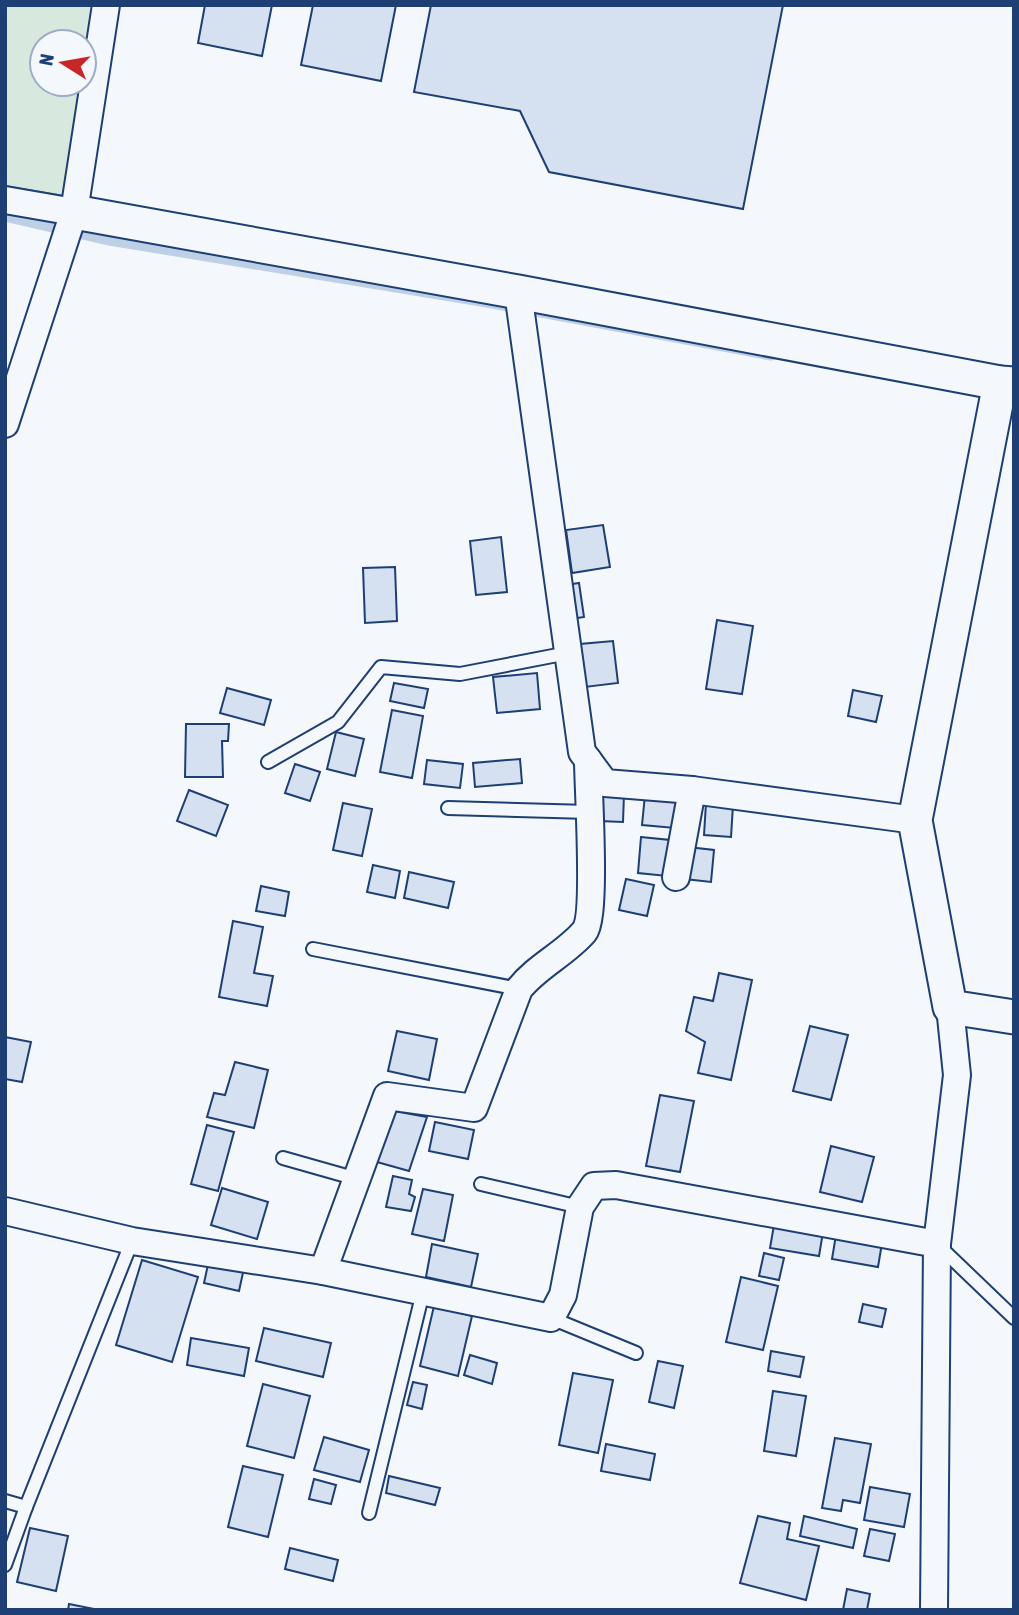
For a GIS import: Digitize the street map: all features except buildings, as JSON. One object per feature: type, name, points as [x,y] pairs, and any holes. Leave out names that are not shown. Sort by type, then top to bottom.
[{"type":"street","points":[[5,424],[74,212],[106,5]]},
{"type":"street","points":[[5,200],[518,292],[1007,384],[915,820],[950,1007],[957,1075],[937,1244],[934,1610]]},
{"type":"street","points":[[518,292],[582,752],[605,783],[692,790],[915,820]]},
{"type":"street","points":[[323,1271],[387,1096],[474,1108],[519,989],[527,978],[586,930],[590,905],[588,760]]},
{"type":"street","points":[[676,877],[692,790]]},
{"type":"street","points":[[950,1007],[1014,1017]]},
{"type":"street","points":[[5,1211],[132,1241],[323,1271],[551,1318],[563,1295],[580,1207],[594,1186],[616,1185],[937,1244]]},
{"type":"lane","points":[[268,762],[338,722],[382,667],[460,674],[568,653]]},
{"type":"lane","points":[[449,808],[589,812]]},
{"type":"lane","points":[[313,949],[519,989]]},
{"type":"lane","points":[[282,1158],[357,1178]]},
{"type":"lane","points":[[481,1184],[580,1207]]},
{"type":"lane","points":[[5,1565],[132,1241]]},
{"type":"lane","points":[[937,1244],[1014,1318]]},
{"type":"lane","points":[[369,1513],[423,1292]]},
{"type":"lane","points":[[551,1318],[636,1353]]},
{"type":"lane","points":[[5,1501],[26,1507]]},
{"type":"shaded area","points":[[5,5],[100,5],[96,28],[28,28],[28,98],[82,98],[64,196],[5,186]]},
{"type":"waterway","points":[[5,217],[109,241],[481,302],[771,356]]}]
